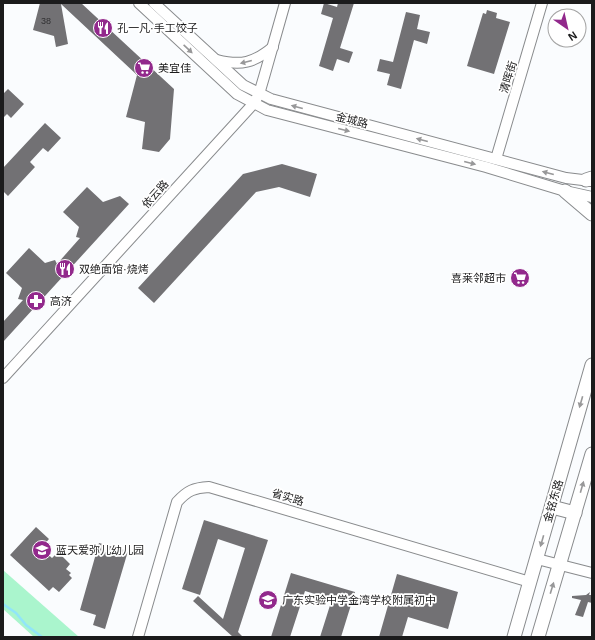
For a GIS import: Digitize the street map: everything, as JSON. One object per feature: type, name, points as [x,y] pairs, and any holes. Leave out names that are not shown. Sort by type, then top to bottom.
[{"type":"main road","points":[[565,191],[592,214]]},
{"type":"main road","name":"金铭东路","points":[[514,637],[592,365]]},
{"type":"main road","points":[[538,637],[592,454]]},
{"type":"main road","points":[[552,507],[575,513]]},
{"type":"main road","points":[[522,608],[545,614]]},
{"type":"street","name":"金城路","points":[[139,3],[237,94],[267,110],[486,167],[565,191],[592,197]]},
{"type":"street","name":"金城路","points":[[154,3],[243,85],[259,94],[279,102],[566,178],[590,180]]},
{"type":"street","name":"依云路","points":[[3,378],[254,103],[259,94],[285,3]]},
{"type":"street","name":"清晖街","points":[[496,159],[542,3]]},
{"type":"street","points":[[215,59],[239,64],[262,56],[273,47]]},
{"type":"street","name":"省实路","points":[[138,637],[177,502],[185,493],[196,488],[209,487],[530,582]]},
{"type":"street","points":[[537,559],[592,573]]},
{"type":"green space","points":[[3,570],[79,637],[34,637],[3,609]]},
{"type":"building","points":[[40,3],[81,3],[174,89],[170,139],[159,152],[142,149],[145,122],[126,117],[137,75],[61,4],[68,44],[56,47],[54,36],[33,30]]},
{"type":"building","points":[[324,3],[337,7],[338,3],[354,3],[340,48],[353,52],[349,63],[337,59],[333,71],[319,66],[333,18],[321,14]]},
{"type":"building","points":[[487,10],[497,13],[496,18],[510,22],[494,74],[467,66],[483,13],[486,14]]},
{"type":"building","points":[[406,12],[420,15],[417,29],[430,32],[427,44],[414,40],[401,89],[387,85],[390,74],[377,71],[380,59],[393,62]]},
{"type":"building","points":[[8,89],[24,104],[11,118],[7,114],[3,118],[3,94]]},
{"type":"building","points":[[45,123],[61,138],[48,152],[43,148],[30,162],[35,167],[8,196],[3,191],[3,168]]},
{"type":"building","points":[[282,164],[317,174],[310,197],[279,187],[256,192],[154,303],[138,288],[243,174]]},
{"type":"building","points":[[87,187],[103,202],[120,196],[129,204],[3,342],[3,322],[23,300],[18,299],[22,288],[6,273],[29,248],[45,263],[55,260],[57,264],[80,238],[76,237],[79,227],[63,212]]},
{"type":"building","points":[[204,520],[268,540],[238,632],[243,637],[233,637],[193,601],[198,596],[223,619],[245,548],[218,539],[200,595],[182,589]]},
{"type":"building","points":[[36,527],[49,539],[41,548],[52,558],[58,552],[70,564],[66,569],[71,573],[69,575],[72,578],[59,592],[53,587],[49,591],[10,555]]},
{"type":"building","points":[[99,543],[128,551],[105,629],[93,625],[96,615],[80,610]]},
{"type":"building","points":[[291,573],[355,592],[341,637],[320,637],[332,599],[305,591],[290,637],[271,637]]},
{"type":"building","points":[[397,574],[458,592],[448,629],[408,617],[402,637],[379,637]]},
{"type":"building","points":[[590,592],[589,595],[592,595],[592,603],[588,602],[583,617],[575,615],[581,600],[572,598],[572,596],[586,595]]},
{"type":"waterway","points":[[3,604],[16,613],[26,625],[42,637]]},
{"type":"place","name":"孔一凡·手工饺子","points":[[103,28]]},
{"type":"place","name":"美宜佳","points":[[144,68]]},
{"type":"place","name":"双绝面馆·烧烤","points":[[65,269]]},
{"type":"place","name":"喜莱邻超市","points":[[520,278]]},
{"type":"place","name":"高济","points":[[36,301]]},
{"type":"place","name":"蓝天爱弥儿幼儿园","points":[[42,550]]},
{"type":"place","name":"广东实验中学金湾学校附属初中","points":[[268,600]]}]
